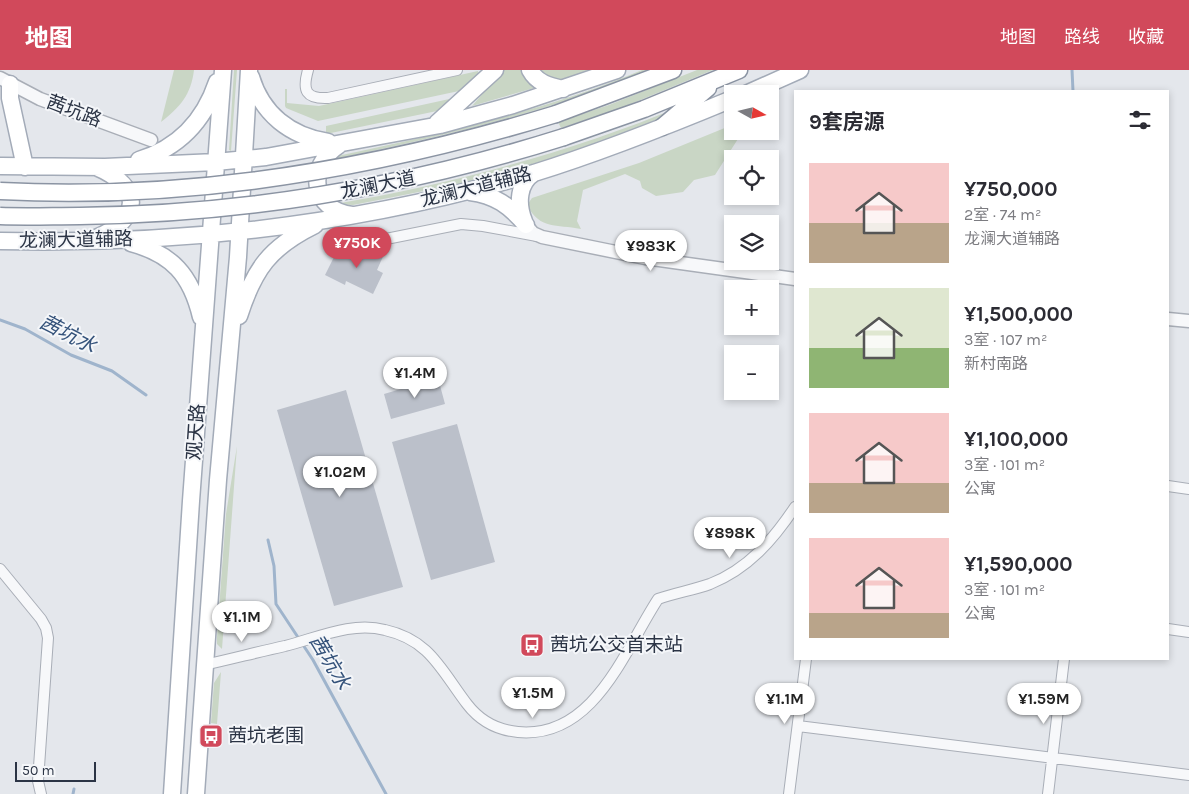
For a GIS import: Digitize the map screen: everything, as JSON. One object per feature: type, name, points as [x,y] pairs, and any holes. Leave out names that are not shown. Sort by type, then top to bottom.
[{"type":"main road","name":"观天路","points":[[172,794],[222,70]]},
{"type":"main road","points":[[100,167],[154,155],[174,145],[198,119],[215,89],[222,70]]},
{"type":"main road","name":"观天路","points":[[196,794],[204,665],[240,231],[249,70]]},
{"type":"main road","points":[[249,70],[258,97],[277,120],[295,133],[306,138],[339,144]]},
{"type":"main road","points":[[431,127],[448,115],[495,70]]},
{"type":"main road","points":[[530,70],[544,84],[562,89]]},
{"type":"main road","points":[[0,166],[100,167],[243,160],[431,127],[513,105],[616,70]]},
{"type":"main road","name":"龙澜大道","points":[[0,191],[146,191],[265,180],[339,168],[450,145],[556,114],[673,70]]},
{"type":"main road","name":"龙澜大道","points":[[0,216],[148,215],[300,199],[433,174],[499,158],[564,137],[644,109],[738,70]]},
{"type":"main road","points":[[766,85],[800,70]]},
{"type":"main road","points":[[662,127],[721,78]]},
{"type":"main road","points":[[5,81],[25,167]]},
{"type":"main road","name":"龙澜大道辅路","points":[[0,240],[112,240],[211,234],[355,215],[458,193],[534,172],[630,141],[724,102]]},
{"type":"main road","points":[[339,144],[323,159],[318,168],[318,185],[321,194],[332,207],[340,212],[355,215]]},
{"type":"main road","points":[[92,240],[105,234],[125,220],[131,205],[128,190],[122,182],[100,167]]},
{"type":"main road","points":[[526,225],[521,211],[520,195],[523,185],[534,172]]},
{"type":"main road","points":[[458,193],[477,193],[495,198],[509,206],[526,225]]},
{"type":"main road","points":[[230,350],[244,301],[262,264],[275,250],[290,239],[316,224],[331,219]]},
{"type":"main road","points":[[112,240],[128,242],[153,250],[172,262],[180,270],[197,304],[203,340]]},
{"type":"street","points":[[308,70],[305,84],[306,92],[311,97],[328,98],[458,70]]},
{"type":"street","name":"茜坑路","points":[[5,81],[40,99],[151,140]]},
{"type":"street","points":[[346,247],[461,224],[483,226],[645,258],[794,279]]},
{"type":"street","points":[[526,225],[533,233],[542,237]]},
{"type":"street","points":[[1169,319],[1189,321]]},
{"type":"street","points":[[1169,486],[1189,489]]},
{"type":"street","points":[[204,665],[352,628],[384,629],[417,642],[436,659],[467,704],[486,722],[508,730],[533,732],[546,730],[570,719],[596,699],[658,599],[708,584],[750,561],[772,539],[794,508]]},
{"type":"street","points":[[0,569],[40,619],[46,628],[48,638],[38,781],[41,794]]},
{"type":"street","points":[[1169,629],[1189,632]]},
{"type":"street","points":[[789,794],[806,660]]},
{"type":"street","points":[[1048,794],[1064,660]]},
{"type":"street","points":[[798,726],[1189,775]]},
{"type":"green space","points":[[174,70],[194,70],[190,87],[183,100],[161,122]]},
{"type":"green space","points":[[234,70],[237,70],[231,151],[229,150]]},
{"type":"green space","points":[[503,70],[524,70],[541,86],[472,106]]},
{"type":"green space","points":[[537,70],[589,70],[558,81],[550,81]]},
{"type":"green space","points":[[642,70],[650,70],[531,112],[408,143],[326,161],[337,156],[492,120],[568,98]]},
{"type":"green space","points":[[697,70],[713,70],[621,108],[561,128],[558,122],[609,105]]},
{"type":"green space","points":[[478,71],[479,75],[459,91],[318,121],[285,106],[285,89],[287,89],[287,103],[319,106]]},
{"type":"green space","points":[[463,96],[449,106],[437,111],[326,134],[326,126]]},
{"type":"green space","points":[[682,106],[683,108],[627,136],[515,173],[353,205],[335,204],[424,187],[511,165],[597,138]]},
{"type":"green space","points":[[724,128],[724,140],[737,140],[731,150],[724,150],[724,161],[715,175],[694,180],[683,192],[656,196],[642,188],[640,181],[625,174],[583,190],[577,221],[581,229],[556,226],[543,222],[537,219],[527,205],[532,198],[639,163]]},
{"type":"green space","points":[[237,446],[222,649],[217,644],[217,637],[226,514]]},
{"type":"green space","points":[[221,672],[217,724],[211,723],[214,683]]},
{"type":"building","points":[[376,248],[385,252],[377,270],[383,273],[373,294],[346,281],[345,285],[325,275],[338,249],[361,260],[366,250]]},
{"type":"building","points":[[438,378],[445,404],[391,419],[384,394]]},
{"type":"building","points":[[346,390],[403,587],[334,606],[277,410]]},
{"type":"building","points":[[457,424],[495,562],[431,580],[392,442]]},
{"type":"waterway","points":[[1072,70],[1073,90]]},
{"type":"waterway","name":"茜坑水","points":[[0,320],[25,329],[71,355],[112,371],[146,395]]},
{"type":"waterway","name":"茜坑水","points":[[268,540],[274,566],[276,604],[313,660],[386,794]]},
{"type":"waterway","points":[[73,794],[74,789]]},
{"type":"place","name":"茜坑公交首末站","points":[[532,645]]},
{"type":"place","name":"茜坑老围","points":[[211,736]]}]
